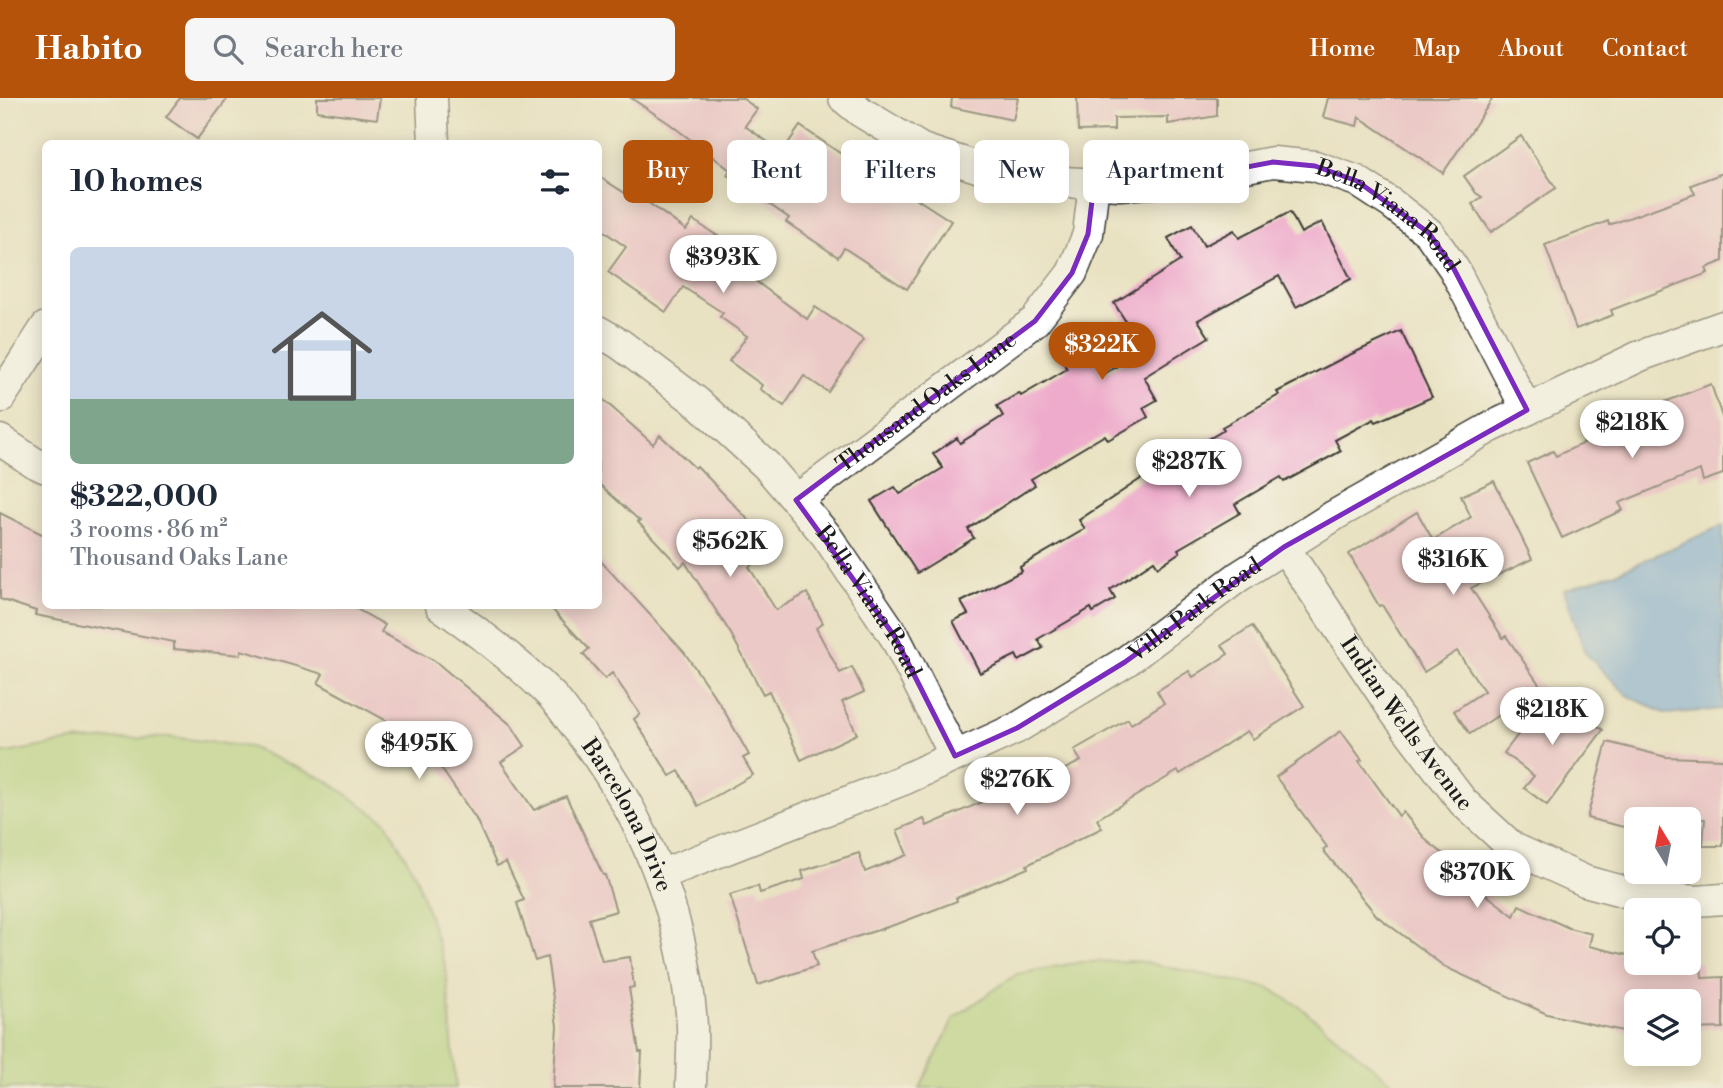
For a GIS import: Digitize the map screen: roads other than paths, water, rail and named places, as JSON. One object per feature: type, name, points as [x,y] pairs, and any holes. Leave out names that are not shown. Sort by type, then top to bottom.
[{"type":"street","points":[[432,98],[434,140]]},
{"type":"street","name":"Bella Viana Road","points":[[844,98],[922,149],[977,167],[1044,181],[1083,183]]},
{"type":"street","name":"Bella Viana Road","points":[[1249,167],[1273,162],[1315,166],[1357,181],[1429,233],[1454,269],[1527,410]]},
{"type":"street","name":"Thousand Oaks Lane","points":[[796,500],[1035,321],[1072,273],[1088,234],[1092,203]]},
{"type":"street","name":"Villa Park Road","points":[[660,874],[903,780],[1017,728],[1125,662],[1238,577],[1335,515],[1491,427],[1640,356],[1723,326]]},
{"type":"street","points":[[0,398],[42,333]]},
{"type":"street","name":"Bella Viana Road","points":[[602,333],[697,402],[767,466],[826,535],[895,637],[955,756]]},
{"type":"street","points":[[0,440],[42,466]]},
{"type":"street","name":"Indian Wells Avenue","points":[[1284,547],[1421,747],[1463,802],[1513,848],[1586,881],[1640,896],[1696,901],[1723,899]]},
{"type":"street","name":"Barcelona Drive","points":[[444,609],[505,652],[554,698],[621,791],[660,874],[681,950],[691,1015],[691,1088]]},
{"type":"water","points":[[1723,525],[1723,709],[1666,714],[1628,696],[1585,653],[1564,590],[1616,573]]}]
